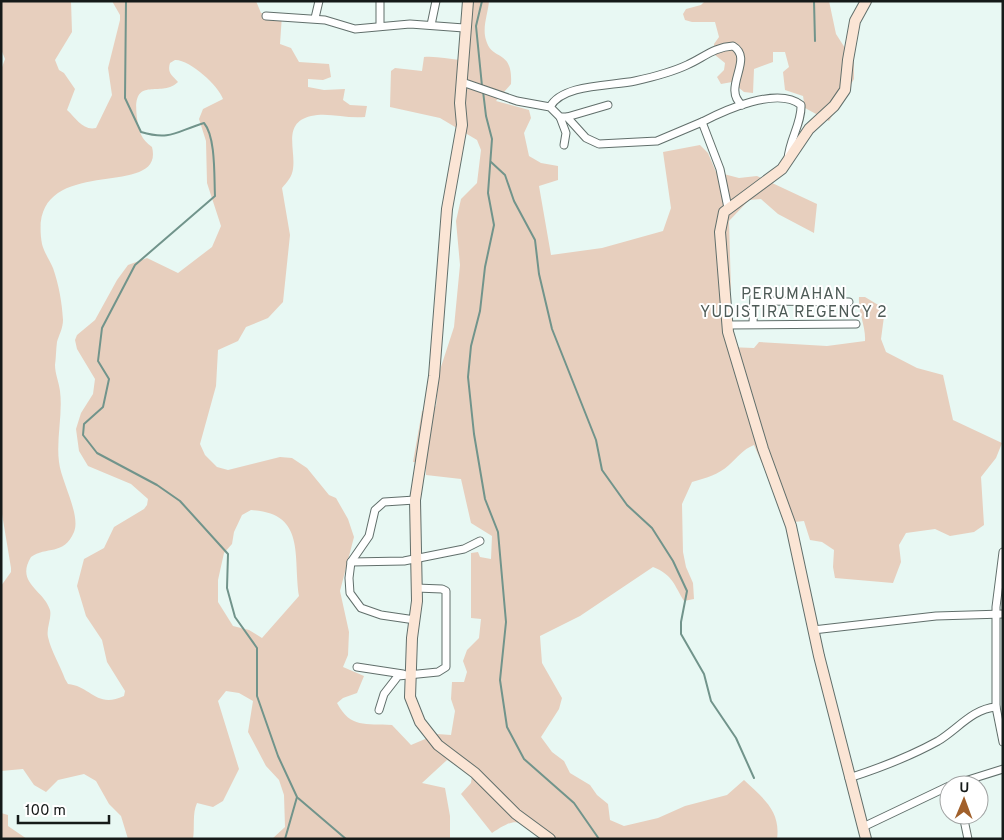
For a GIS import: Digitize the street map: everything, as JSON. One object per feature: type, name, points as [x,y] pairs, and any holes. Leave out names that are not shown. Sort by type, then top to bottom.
[{"type":"street","points":[[315,18],[319,1]]},
{"type":"street","points":[[380,1],[380,26]]},
{"type":"street","points":[[431,25],[436,1]]},
{"type":"street","points":[[468,1],[464,28],[460,103],[462,126],[447,209],[434,376],[415,500],[416,620],[407,674],[412,705],[428,734],[450,755],[476,774],[508,807],[550,839]]},
{"type":"street","points":[[866,1],[855,21],[845,90],[834,106],[809,129],[788,161],[772,178],[728,208],[721,217],[720,232],[727,325],[733,352],[763,449],[791,526],[813,630],[866,839]]},
{"type":"street","points":[[266,16],[289,19],[315,18],[355,29],[410,24],[464,28]]},
{"type":"street","points":[[550,107],[553,101],[572,91],[666,74],[689,65],[712,50],[732,46],[738,50],[740,65],[734,94],[736,100],[742,105]]},
{"type":"street","points":[[462,82],[518,101],[550,107],[564,117],[586,138],[599,144],[657,141],[742,105],[780,97],[801,105],[800,117],[789,146],[788,161]]},
{"type":"street","points":[[564,117],[608,105]]},
{"type":"street","points":[[564,117],[566,133],[564,145]]},
{"type":"street","points":[[702,122],[720,169],[728,208]]},
{"type":"street","points":[[753,324],[754,297],[850,302]]},
{"type":"street","points":[[727,325],[856,324]]},
{"type":"street","points":[[415,500],[396,500],[380,505],[372,515],[369,536],[351,562],[349,586],[356,604],[374,613],[416,620]]},
{"type":"street","points":[[351,562],[394,562],[415,559],[464,549],[480,541]]},
{"type":"street","points":[[1003,552],[996,706],[1003,742]]},
{"type":"street","points":[[357,667],[407,674],[438,672],[446,667],[446,592],[442,589],[416,588]]},
{"type":"street","points":[[813,630],[936,616],[1000,614]]},
{"type":"street","points":[[378,710],[387,689],[396,678],[407,674]]},
{"type":"street","points":[[849,778],[907,756],[940,739],[978,711],[996,706]]},
{"type":"street","points":[[985,775],[1003,769]]},
{"type":"street","points":[[863,827],[939,792]]},
{"type":"street","points":[[965,825],[968,839]]},
{"type":"shaded area","points":[[1,1],[71,1],[72,32],[55,60],[59,70],[64,73],[75,89],[67,110],[83,126],[96,128],[112,95],[108,68],[120,15],[112,1],[256,1],[261,13],[282,15],[280,44],[291,48],[299,62],[329,64],[331,77],[323,80],[308,79],[308,87],[324,90],[345,89],[343,100],[350,105],[367,106],[365,117],[318,115],[302,119],[296,124],[292,138],[292,172],[282,188],[290,235],[283,302],[268,318],[246,327],[238,341],[218,350],[216,386],[200,444],[205,455],[217,467],[228,470],[280,457],[292,458],[307,468],[329,495],[336,498],[348,519],[354,537],[340,591],[349,632],[348,655],[343,667],[364,676],[357,693],[343,698],[337,703],[342,711],[353,721],[366,724],[392,725],[411,745],[437,734],[451,735],[455,711],[451,699],[452,682],[464,682],[467,672],[463,661],[467,650],[479,638],[481,619],[471,618],[471,553],[478,552],[480,557],[491,559],[492,536],[471,523],[461,479],[426,475],[426,463],[413,462],[422,411],[436,406],[439,373],[454,327],[460,265],[456,221],[461,199],[477,183],[481,150],[477,140],[440,118],[390,107],[391,71],[395,68],[422,71],[424,57],[460,60],[470,26],[473,1],[489,1],[485,25],[486,40],[493,51],[506,60],[511,73],[511,84],[496,101],[529,110],[531,118],[524,133],[529,156],[541,163],[558,166],[558,180],[539,186],[551,255],[602,248],[663,231],[671,208],[663,152],[700,145],[708,153],[716,172],[739,178],[757,176],[817,204],[814,233],[778,214],[761,199],[749,200],[729,221],[731,290],[720,293],[722,319],[728,347],[754,348],[759,342],[827,346],[865,341],[859,297],[865,297],[885,309],[881,339],[886,352],[917,368],[943,375],[953,420],[1002,443],[996,458],[981,477],[984,525],[974,532],[950,536],[935,529],[906,533],[899,545],[901,562],[893,583],[835,578],[833,567],[834,550],[822,542],[810,540],[804,521],[784,523],[776,496],[754,445],[743,451],[721,471],[707,478],[692,482],[682,504],[683,552],[686,567],[693,583],[694,599],[684,601],[669,577],[653,567],[580,616],[540,636],[542,663],[562,698],[559,709],[541,737],[552,752],[564,761],[570,773],[590,785],[597,795],[608,804],[610,820],[624,826],[658,818],[685,806],[727,795],[744,780],[764,799],[773,813],[778,829],[777,839],[543,839],[518,822],[508,824],[492,833],[461,794],[471,783],[472,775],[447,760],[422,783],[445,788],[450,816],[450,839],[272,839],[285,827],[284,795],[279,780],[266,766],[248,732],[253,701],[239,693],[226,691],[218,701],[239,769],[223,801],[213,807],[197,803],[193,839],[128,839],[121,816],[109,804],[96,781],[84,774],[58,780],[46,792],[34,785],[23,769],[1,771],[1,586],[11,572],[11,568],[1,508],[1,70],[5,59],[1,49]],"holes":[[[175,60],[188,64],[203,74],[216,87],[223,99],[203,109],[199,119],[206,141],[207,183],[221,226],[212,247],[178,273],[147,258],[128,265],[117,280],[95,320],[77,335],[75,340],[77,349],[95,379],[93,394],[81,413],[76,429],[79,451],[88,466],[131,484],[148,499],[144,509],[114,527],[104,548],[84,559],[77,586],[86,616],[102,640],[107,662],[125,691],[124,696],[107,700],[68,684],[49,642],[50,610],[47,603],[28,580],[26,573],[31,557],[60,548],[70,540],[75,525],[73,507],[59,462],[58,444],[61,400],[55,365],[57,342],[63,320],[61,301],[53,268],[42,244],[42,215],[54,196],[73,186],[138,172],[151,163],[152,147],[145,141],[140,131],[136,104],[138,96],[143,91],[171,87],[178,82],[169,69],[170,63]],[[251,510],[269,513],[281,519],[289,528],[296,552],[299,596],[262,638],[249,630],[233,626],[218,602],[218,580],[224,553],[232,544],[234,532],[242,515]]]},
{"type":"shaded area","points":[[705,1],[829,1],[836,34],[854,62],[854,79],[829,121],[805,108],[803,96],[785,90],[783,72],[789,67],[785,52],[773,52],[773,62],[754,69],[753,93],[744,92],[732,82],[721,84],[717,77],[724,70],[725,63],[715,55],[714,44],[719,37],[715,22],[692,22],[685,20],[683,14],[686,9],[701,5]]},
{"type":"shaded area","points":[[1,813],[8,815],[8,826],[27,839],[1,839]]},
{"type":"waterway","points":[[126,1],[125,98],[141,132],[160,136],[174,134],[204,123],[211,138],[215,196],[135,265],[102,328],[98,361],[109,379],[103,407],[84,424],[83,435],[97,453],[157,485],[180,501],[228,554],[227,588],[235,617],[257,648],[257,696],[278,756],[297,797],[285,839]]},
{"type":"waterway","points":[[482,1],[476,26],[482,86]]},
{"type":"waterway","points":[[814,1],[815,41]]},
{"type":"waterway","points":[[483,91],[486,116],[492,139],[488,193],[494,225],[485,267],[480,311],[471,346],[468,377],[474,434],[485,499],[498,532],[506,622],[500,680],[507,727],[524,759],[574,803],[599,839]]},
{"type":"waterway","points":[[491,162],[505,175],[514,201],[535,240],[539,274],[552,329],[596,440],[602,470],[627,505],[652,528],[673,561],[687,591],[681,622],[681,634],[704,674],[711,701],[736,738],[754,778]]},
{"type":"waterway","points":[[298,798],[346,839]]},
{"type":"district","name":"PERUMAHAN YUDISTIRA REGENCY 2","points":[[794,304]]}]
